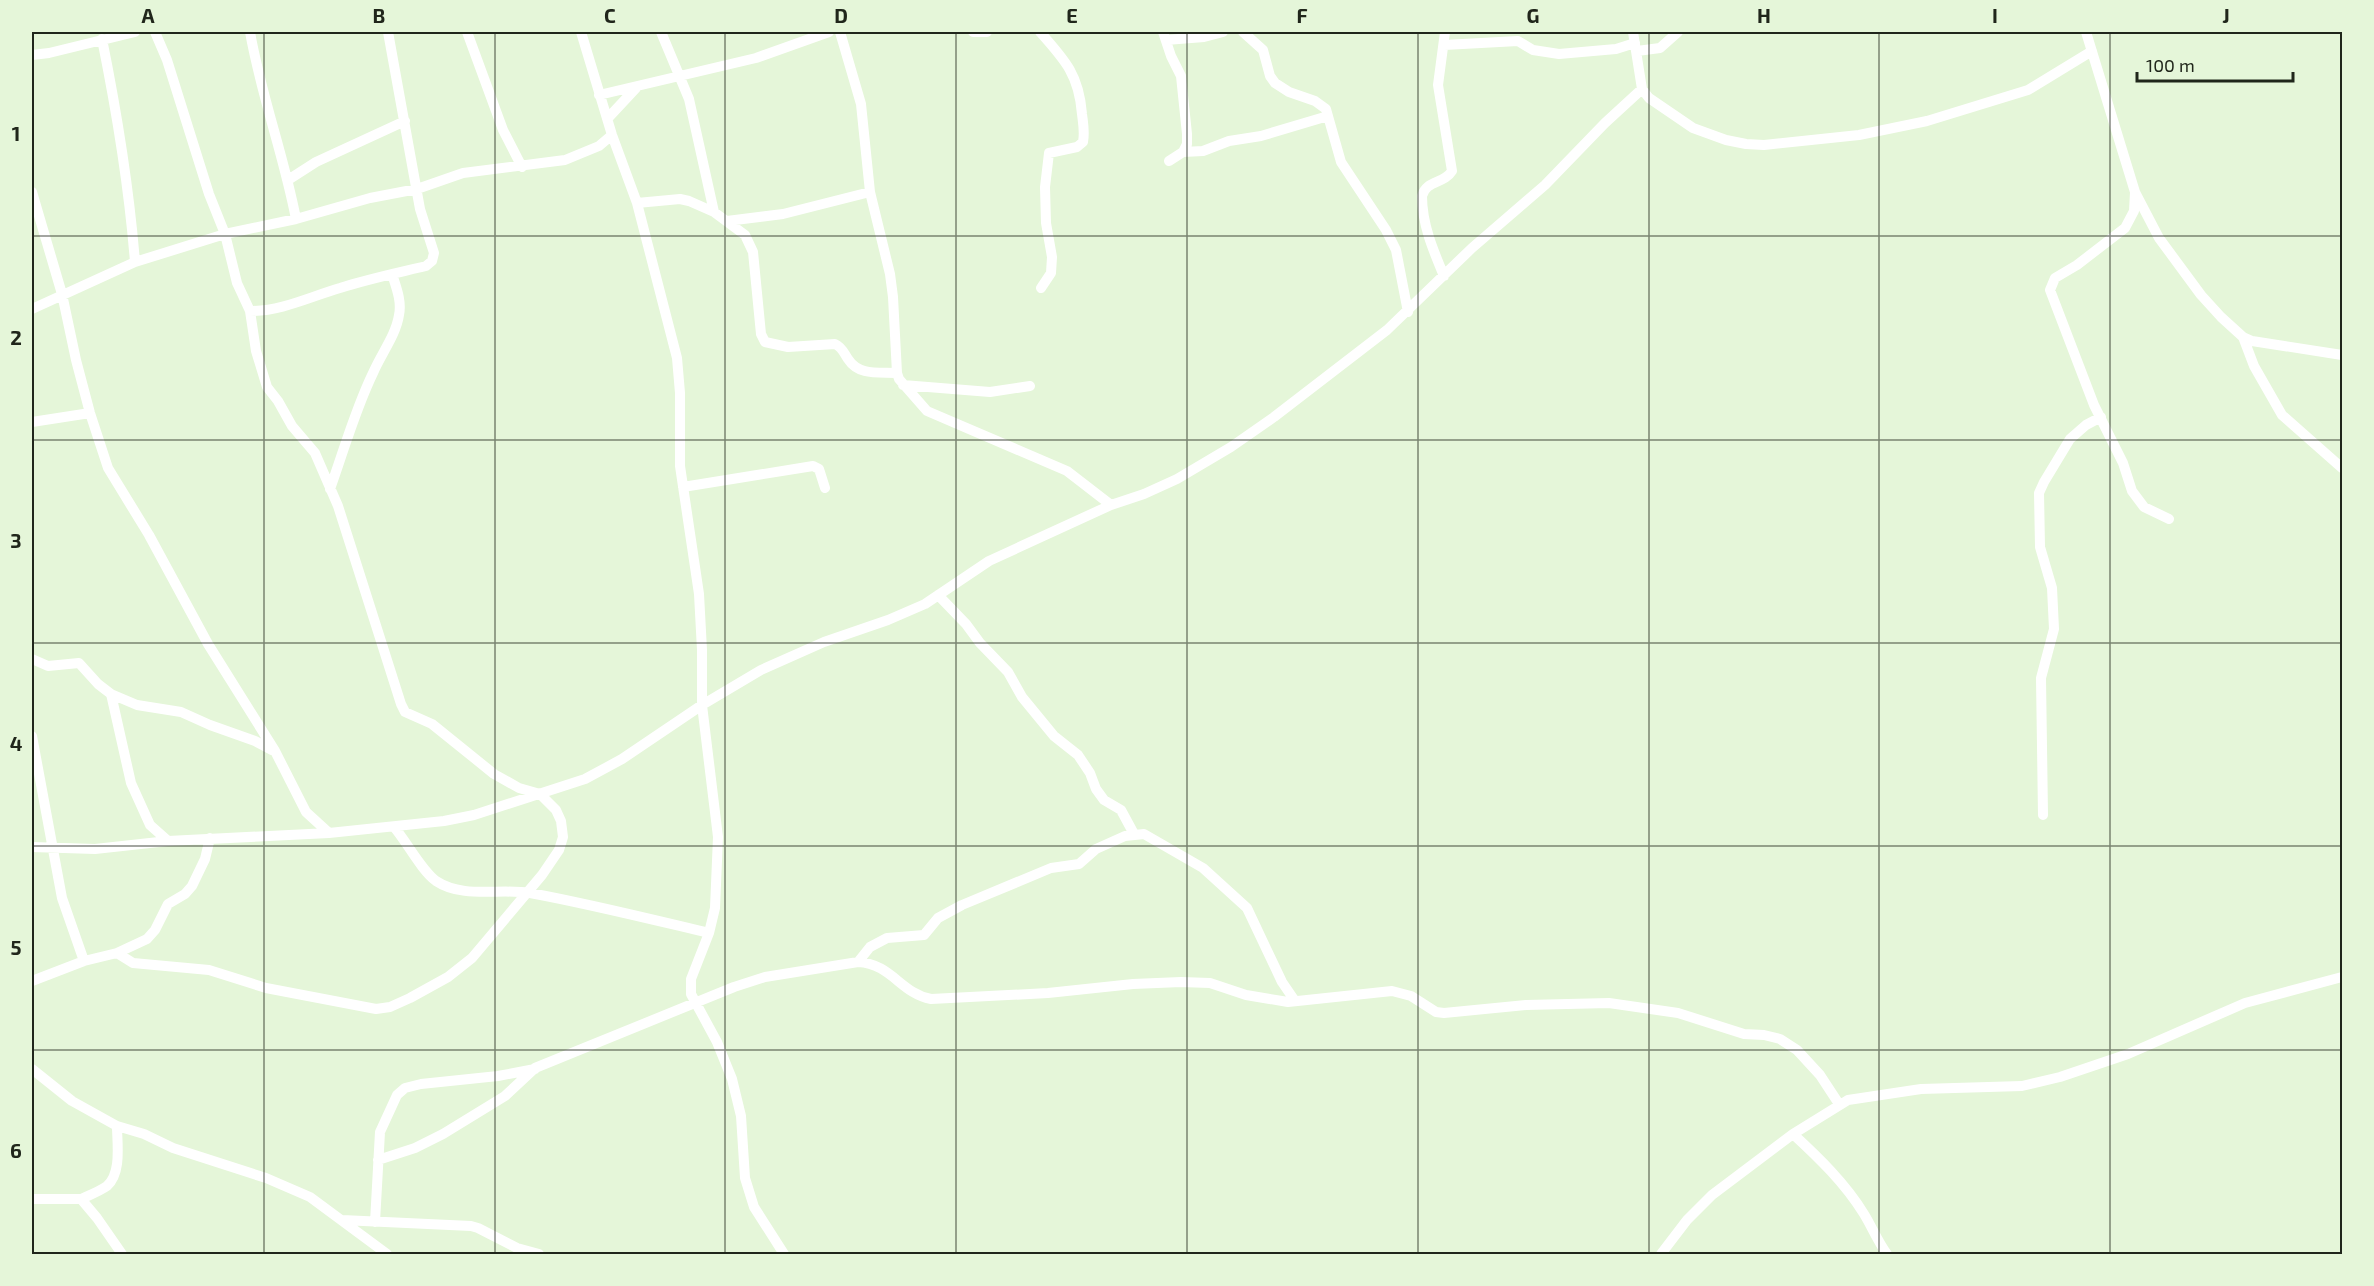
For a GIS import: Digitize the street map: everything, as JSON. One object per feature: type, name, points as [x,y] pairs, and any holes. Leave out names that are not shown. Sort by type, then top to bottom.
[{"type":"street","points":[[32,56],[135,32]]},
{"type":"street","points":[[117,953],[133,963],[146,966],[209,970],[266,988],[376,1009],[390,1007],[448,977],[472,958],[553,859],[563,837],[561,820],[556,810],[540,794],[519,788],[494,774],[432,724],[405,712],[395,689],[344,521],[315,453],[292,426],[267,387],[256,351],[250,310],[237,283],[225,234],[209,194],[156,32]]},
{"type":"street","points":[[250,32],[257,68],[288,180],[296,219]]},
{"type":"street","points":[[250,310],[285,307],[341,287],[426,266],[432,261],[434,253],[423,224],[388,32]]},
{"type":"street","points":[[467,32],[503,130],[522,167]]},
{"type":"street","points":[[581,32],[612,135],[637,203],[676,358],[680,393],[680,466],[699,594],[702,705],[718,837],[715,908],[709,933],[692,979],[691,994],[717,1042],[732,1079],[741,1116],[745,1179],[754,1207],[784,1254]]},
{"type":"street","points":[[661,32],[672,62],[681,76],[697,131],[714,212]]},
{"type":"street","points":[[599,95],[756,58],[829,32]]},
{"type":"street","points":[[840,32],[861,104],[870,192],[893,297],[897,373],[903,386],[927,411],[1067,471],[1111,506]]},
{"type":"street","points":[[973,32],[987,32]]},
{"type":"street","points":[[1040,32],[1065,60],[1076,80],[1082,101],[1084,128],[1083,142],[1077,147],[1049,153],[1045,187],[1046,223],[1052,257],[1051,273],[1041,288]]},
{"type":"street","points":[[1183,152],[1187,144],[1187,134],[1183,88],[1181,76],[1164,36],[1204,37],[1223,32]]},
{"type":"street","points":[[1243,32],[1263,50],[1270,76],[1275,83],[1289,92],[1322,104],[1328,116],[1341,162],[1386,230],[1396,250],[1408,312]]},
{"type":"street","points":[[1444,276],[1431,246],[1424,220],[1422,196],[1430,184],[1444,179],[1452,171],[1438,85],[1445,32]]},
{"type":"street","points":[[1444,45],[1518,41],[1533,50],[1559,54],[1616,49],[1635,42],[1660,48],[1678,32]]},
{"type":"street","points":[[2086,32],[2135,192],[2164,248],[2201,295],[2243,337],[2252,341],[2343,356]]},
{"type":"street","points":[[102,39],[126,167],[135,262]]},
{"type":"street","points":[[1635,42],[1642,89],[1649,98],[1693,128],[1726,140],[1764,145],[1896,129],[1983,105],[2028,90],[2092,51]]},
{"type":"street","points":[[608,118],[636,88]]},
{"type":"street","points":[[32,848],[95,849],[168,841],[329,833],[394,826],[474,815],[585,779],[622,759],[702,705],[761,670],[824,642],[888,620],[938,595],[989,561],[1177,479],[1231,447],[1275,417],[1408,312],[1472,248],[1545,185],[1642,89]]},
{"type":"street","points":[[1169,161],[1183,152],[1203,151],[1229,141],[1261,136],[1328,116]]},
{"type":"street","points":[[288,180],[316,162],[405,121]]},
{"type":"street","points":[[32,309],[135,262],[225,234],[296,219],[370,198],[417,189],[462,173],[522,167],[578,157],[599,146],[612,135]]},
{"type":"street","points":[[32,192],[62,294],[90,413],[108,468],[149,535],[208,644],[275,752],[306,812],[329,833]]},
{"type":"street","points":[[727,220],[783,214],[870,192]]},
{"type":"street","points":[[2135,192],[2134,211],[2125,228],[2077,265],[2055,278],[2051,285],[2051,296],[2064,324],[2094,405],[2123,463],[2138,500],[2145,507],[2169,519]]},
{"type":"street","points":[[637,203],[680,199],[714,212],[745,235],[753,252],[761,334],[765,342],[788,347],[840,346],[852,366],[858,370],[867,373],[897,373]]},
{"type":"street","points":[[330,489],[355,414],[399,315],[398,293],[392,274]]},
{"type":"street","points":[[2243,337],[2254,366],[2282,415],[2343,468]]},
{"type":"street","points":[[903,386],[990,392],[1030,386]]},
{"type":"street","points":[[32,423],[90,413]]},
{"type":"street","points":[[2043,815],[2041,678],[2054,629],[2052,588],[2040,547],[2039,493],[2070,439],[2086,425],[2101,417]]},
{"type":"street","points":[[683,487],[813,466],[819,470],[825,488]]},
{"type":"street","points":[[938,595],[1008,672],[1022,697],[1054,736],[1078,755],[1090,773],[1096,789],[1104,800],[1121,810],[1134,834]]},
{"type":"street","points":[[32,658],[48,666],[79,663],[98,684],[111,694],[137,705],[181,712],[210,726],[255,741],[275,752]]},
{"type":"street","points":[[111,694],[131,783],[150,825],[168,841]]},
{"type":"street","points":[[32,736],[62,898],[84,961]]},
{"type":"street","points":[[394,826],[426,871],[435,880],[449,887],[466,891],[526,893],[709,933]]},
{"type":"street","points":[[858,962],[870,947],[887,938],[924,935],[938,918],[962,904],[1051,868],[1079,864],[1096,849],[1125,836],[1148,835],[1203,868],[1247,908],[1282,982],[1295,1001]]},
{"type":"street","points":[[32,981],[84,961],[117,953],[147,939],[155,930],[168,904],[185,894],[192,886],[205,859],[210,838]]},
{"type":"street","points":[[375,1222],[380,1132],[397,1095],[405,1088],[421,1084],[498,1076],[535,1068],[765,976],[858,962],[881,967],[912,991],[931,999],[1048,993],[1133,984],[1181,982],[1210,983],[1246,995],[1295,1001],[1392,991],[1411,996],[1436,1012],[1444,1013],[1491,1007],[1609,1003],[1678,1013],[1744,1034],[1780,1039],[1797,1050],[1820,1075],[1839,1104]]},
{"type":"street","points":[[1661,1254],[1688,1220],[1712,1195],[1793,1134],[1839,1104],[1858,1097],[1921,1089],[2022,1086],[2060,1077],[2128,1054],[2245,1002],[2343,977]]},
{"type":"street","points":[[378,1160],[416,1148],[457,1126],[505,1096],[535,1068]]},
{"type":"street","points":[[32,1069],[72,1101],[117,1126],[144,1134],[174,1148],[266,1178],[310,1197],[387,1254]]},
{"type":"street","points":[[32,1199],[81,1199],[106,1187],[112,1180],[116,1165],[117,1126]]},
{"type":"street","points":[[1793,1134],[1844,1187],[1887,1254]]},
{"type":"street","points":[[81,1199],[98,1218],[122,1254]]},
{"type":"street","points":[[341,1220],[471,1226],[517,1248],[539,1254]]}]
